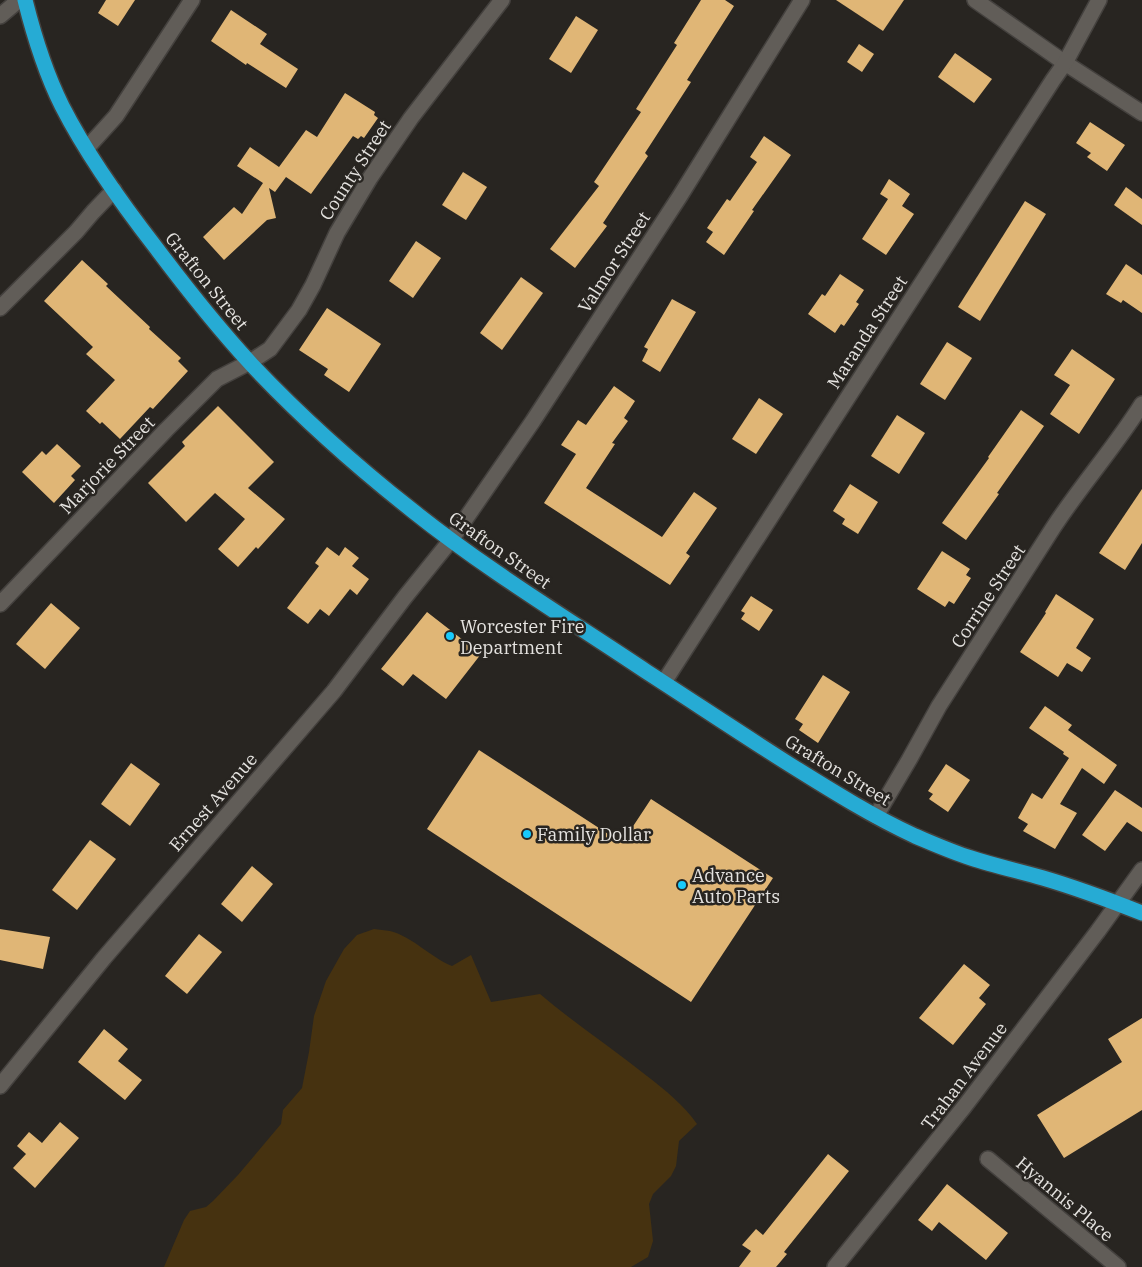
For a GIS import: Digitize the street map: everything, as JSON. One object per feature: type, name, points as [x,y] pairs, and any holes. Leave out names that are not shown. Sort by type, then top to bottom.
[{"type":"highway","name":"Grafton Street","points":[[24,0],[46,68],[61,102],[87,148],[144,232],[195,299],[250,362],[309,422],[414,512],[529,594],[853,804],[914,835],[966,857],[1044,878],[1142,913]]},
{"type":"street","points":[[0,16],[19,0]]},
{"type":"street","points":[[87,148],[116,116],[192,0]]},
{"type":"street","name":"County Street","points":[[250,362],[270,349],[294,317],[313,285],[337,233],[370,178],[411,118],[502,0]]},
{"type":"street","name":"Valmor Street","points":[[451,540],[538,413],[680,196],[802,0]]},
{"type":"street","points":[[975,0],[1142,114]]},
{"type":"street","name":"Maranda Street","points":[[664,682],[1065,63],[1099,0]]},
{"type":"street","points":[[0,308],[76,232],[92,212],[114,190]]},
{"type":"street","name":"Marjorie Street","points":[[0,604],[217,379],[250,362]]},
{"type":"street","name":"Corrine Street","points":[[876,816],[939,706],[1068,505],[1142,404]]},
{"type":"street","name":"Ernest Avenue","points":[[0,1086],[104,958],[334,691],[451,540]]},
{"type":"street","name":"Trahan Avenue","points":[[835,1267],[958,1114],[1142,870]]},
{"type":"street","name":"Hyannis Place","points":[[988,1159],[1118,1267]]},
{"type":"shaded area","points":[[374,929],[398,934],[452,966],[471,955],[491,1002],[540,994],[661,1087],[692,1117],[697,1124],[679,1141],[676,1166],[671,1176],[653,1194],[649,1204],[653,1241],[648,1257],[631,1267],[164,1267],[184,1220],[190,1211],[206,1207],[213,1201],[238,1175],[281,1124],[283,1110],[302,1088],[314,1016],[326,981],[344,949],[357,935]]},
{"type":"building","points":[[106,0],[135,0],[118,26],[98,13]]},
{"type":"building","points":[[701,0],[725,0],[734,6],[687,80],[691,82],[645,153],[648,156],[603,223],[607,226],[575,268],[550,249],[599,186],[594,182],[641,112],[636,109],[677,45],[674,43]]},
{"type":"building","points":[[836,0],[904,0],[883,31]]},
{"type":"building","points":[[231,10],[267,34],[260,44],[298,69],[286,88],[247,63],[246,65],[211,41]]},
{"type":"building","points":[[576,16],[598,30],[571,73],[549,59]]},
{"type":"building","points":[[859,44],[874,54],[862,72],[847,62]]},
{"type":"building","points":[[955,53],[992,79],[974,103],[938,77]]},
{"type":"building","points":[[345,93],[375,112],[374,115],[378,118],[364,138],[361,136],[358,139],[353,136],[311,194],[286,177],[275,192],[269,188],[276,218],[267,220],[224,260],[203,237],[234,207],[242,214],[263,183],[237,166],[250,147],[279,167],[306,130],[317,137]]},
{"type":"building","points":[[1090,122],[1125,145],[1107,171],[1087,157],[1091,153],[1076,143]]},
{"type":"building","points":[[764,136],[791,155],[752,210],[754,211],[724,255],[706,242],[713,232],[707,228],[727,199],[730,201],[757,162],[750,157]]},
{"type":"building","points":[[463,172],[487,187],[466,220],[442,205]]},
{"type":"building","points":[[889,179],[910,194],[902,206],[914,214],[886,255],[862,239],[888,199],[880,194]]},
{"type":"building","points":[[1126,187],[1142,199],[1142,225],[1114,205]]},
{"type":"building","points":[[1025,201],[1046,214],[980,321],[958,307]]},
{"type":"building","points":[[416,241],[441,258],[413,298],[389,281]]},
{"type":"building","points":[[82,260],[108,284],[106,286],[150,327],[149,329],[181,358],[178,361],[188,371],[153,409],[150,407],[120,439],[102,422],[100,424],[86,411],[115,380],[86,354],[93,347],[44,301]]},
{"type":"building","points":[[1126,264],[1142,275],[1142,313],[1123,300],[1121,303],[1106,294]]},
{"type":"building","points":[[840,274],[864,290],[856,302],[859,304],[844,326],[841,324],[835,333],[808,314],[822,294],[825,296]]},
{"type":"building","points":[[521,277],[543,293],[502,350],[480,333]]},
{"type":"building","points":[[672,299],[696,312],[660,372],[642,361],[648,349],[644,347]]},
{"type":"building","points":[[327,308],[381,344],[349,392],[324,375],[328,369],[299,350]]},
{"type":"building","points":[[947,342],[972,358],[945,400],[920,384]]},
{"type":"building","points":[[1072,349],[1115,379],[1079,434],[1050,414],[1070,385],[1054,375]]},
{"type":"building","points":[[614,386],[635,401],[624,418],[628,421],[612,443],[615,444],[586,488],[662,537],[694,492],[717,508],[686,553],[690,556],[670,585],[544,503],[576,454],[561,445],[578,420],[586,425]]},
{"type":"building","points":[[759,398],[783,414],[756,454],[732,439]]},
{"type":"building","points":[[218,406],[274,462],[248,488],[285,519],[258,549],[256,547],[238,567],[218,549],[245,519],[215,493],[186,522],[148,483],[185,446],[182,442]]},
{"type":"building","points":[[1021,410],[1044,426],[966,540],[942,523]]},
{"type":"building","points":[[897,415],[925,433],[899,474],[871,456]]},
{"type":"building","points":[[57,444],[81,466],[71,476],[75,480],[54,503],[22,472],[42,451],[46,455]]},
{"type":"building","points":[[850,484],[878,502],[858,534],[842,524],[845,519],[833,511]]},
{"type":"building","points":[[1142,489],[1142,543],[1125,570],[1099,553]]},
{"type":"building","points":[[327,547],[339,556],[345,547],[359,558],[352,566],[369,579],[357,595],[350,589],[329,616],[320,609],[308,624],[287,608],[319,566],[315,563]]},
{"type":"building","points":[[942,551],[970,569],[966,575],[971,578],[954,604],[949,601],[945,607],[917,589]]},
{"type":"building","points":[[1056,594],[1094,619],[1076,648],[1091,658],[1082,672],[1067,663],[1058,677],[1020,652],[1046,613]]},
{"type":"building","points":[[751,596],[773,610],[759,631],[741,619],[745,613],[741,611]]},
{"type":"building","points":[[51,603],[80,628],[45,669],[16,644]]},
{"type":"building","points":[[427,612],[481,654],[446,699],[413,674],[403,686],[381,669]]},
{"type":"building","points":[[823,675],[850,692],[818,743],[799,730],[803,724],[795,719]]},
{"type":"building","points":[[1045,706],[1072,725],[1068,730],[1117,765],[1104,784],[1082,768],[1060,804],[1077,813],[1055,849],[1023,831],[1028,824],[1018,818],[1032,793],[1042,799],[1069,758],[1063,754],[1064,752],[1029,728]]},
{"type":"building","points":[[479,750],[622,843],[651,799],[773,878],[691,1002],[427,829]]},
{"type":"building","points":[[131,763],[160,784],[130,826],[101,804]]},
{"type":"building","points":[[946,764],[970,780],[948,812],[929,799],[933,794],[928,791]]},
{"type":"building","points":[[1115,790],[1142,808],[1142,832],[1127,822],[1105,851],[1082,835]]},
{"type":"building","points":[[90,840],[116,859],[77,910],[52,890]]},
{"type":"building","points":[[252,866],[273,884],[242,922],[221,904]]},
{"type":"building","points":[[0,929],[50,937],[43,969],[0,960]]},
{"type":"building","points":[[199,934],[222,952],[187,994],[165,976]]},
{"type":"building","points":[[964,964],[990,985],[979,998],[986,1004],[953,1045],[919,1018]]},
{"type":"building","points":[[1142,1018],[1142,1110],[1064,1158],[1037,1115],[1122,1062],[1108,1039]]},
{"type":"building","points":[[104,1029],[128,1049],[118,1061],[142,1080],[125,1100],[78,1062]]},
{"type":"building","points":[[60,1122],[79,1138],[35,1188],[13,1168],[26,1154],[17,1146],[29,1132],[42,1143]]},
{"type":"building","points":[[828,1154],[849,1171],[784,1252],[787,1254],[776,1267],[739,1267],[751,1251],[742,1245],[756,1229],[763,1235]]},
{"type":"building","points":[[947,1184],[1008,1233],[986,1260],[939,1222],[932,1231],[918,1220]]},
{"type":"place","name":"Worcester Fire Department","points":[[450,636]]},
{"type":"place","name":"Family Dollar","points":[[527,834]]},
{"type":"place","name":"Advance Auto Parts","points":[[682,885]]}]
